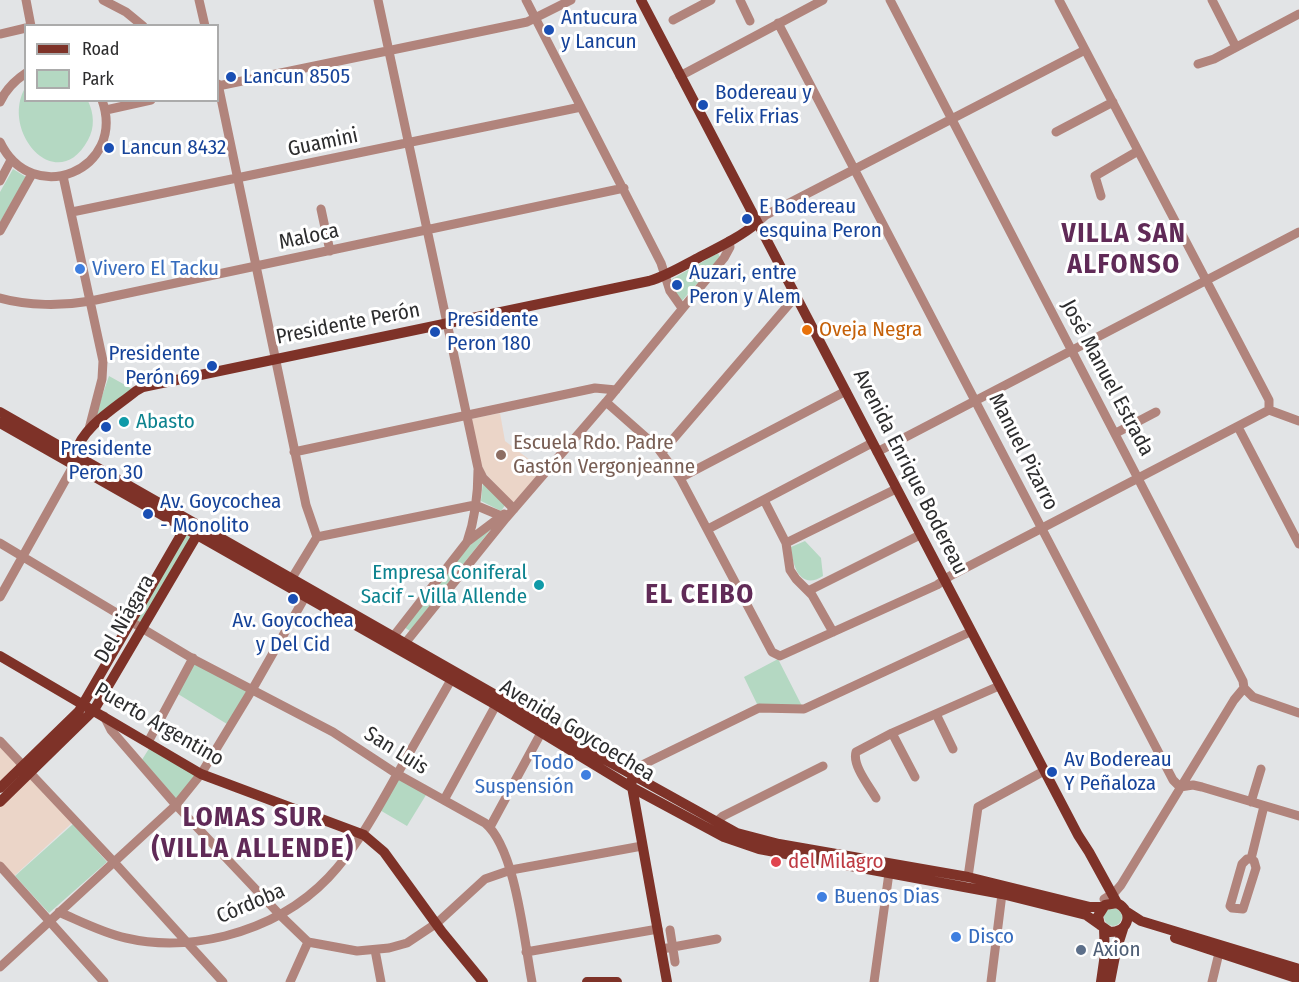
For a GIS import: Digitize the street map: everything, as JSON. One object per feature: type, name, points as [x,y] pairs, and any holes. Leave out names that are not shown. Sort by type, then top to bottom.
[{"type":"main road","name":"Avenida Enrique Bodereau","points":[[641,0],[1078,835],[1083,852],[1102,889],[1107,910],[1101,982]]},
{"type":"main road","name":"Presidente Perón","points":[[74,459],[78,445],[89,429],[143,387],[649,281],[729,241],[758,223]]},
{"type":"main road","points":[[0,412],[74,459]]},
{"type":"main road","points":[[0,423],[74,459]]},
{"type":"main road","name":"Avenida Goycoechea","points":[[74,459],[305,597],[393,636]]},
{"type":"main road","name":"Avenida Goycoechea","points":[[193,528],[292,578],[393,636],[724,837],[748,847],[1002,894],[1086,915],[1107,910]]},
{"type":"main road","name":"Del Niágara","points":[[0,802],[79,711],[131,621],[193,528]]},
{"type":"main road","name":"Del Niágara","points":[[0,788],[99,713],[193,528]]},
{"type":"main road","name":"Avenida Goycoechea","points":[[405,643],[451,680],[541,733],[631,781],[737,833],[760,841],[968,876],[1107,910],[1299,969]]},
{"type":"main road","name":"Puerto Argentino","points":[[0,656],[201,774],[364,835],[384,852],[483,982]]},
{"type":"main road","points":[[631,781],[658,929],[667,948],[667,982]]},
{"type":"main road","points":[[1107,910],[1113,932],[1124,927],[1142,927],[1299,979]]},
{"type":"main road","points":[[1107,910],[1128,919],[1116,951],[1110,982]]},
{"type":"main road","points":[[587,982],[617,982]]},
{"type":"street","points":[[26,0],[31,24]]},
{"type":"street","points":[[103,0],[126,12],[141,24]]},
{"type":"street","points":[[199,0],[205,24]]},
{"type":"street","points":[[378,0],[478,468],[483,478],[514,509]]},
{"type":"street","points":[[526,0],[662,263],[670,291],[682,308]]},
{"type":"street","points":[[219,85],[389,52],[536,18],[570,0]]},
{"type":"street","points":[[673,20],[711,0]]},
{"type":"street","points":[[740,0],[750,21]]},
{"type":"street","points":[[680,75],[823,0]]},
{"type":"street","name":"José Manuel Estrada","points":[[890,0],[1242,676],[1244,688]]},
{"type":"street","points":[[1059,0],[1269,400],[1269,410]]},
{"type":"street","points":[[1212,0],[1236,47]]},
{"type":"street","points":[[1198,64],[1299,14]]},
{"type":"street","name":"Manuel Pizarro","points":[[778,23],[1173,780],[1180,787]]},
{"type":"street","points":[[0,34],[24,28]]},
{"type":"street","points":[[758,223],[766,215],[1085,50]]},
{"type":"street","points":[[0,102],[4,93],[24,74]]},
{"type":"street","points":[[219,90],[294,452],[306,505],[317,537]]},
{"type":"street","points":[[0,142],[11,160],[32,174],[63,176],[85,166],[101,147],[105,135],[106,110],[103,102]]},
{"type":"street","points":[[106,110],[142,102]]},
{"type":"street","points":[[1056,132],[1113,102]]},
{"type":"street","name":"Guamini","points":[[72,212],[580,107]]},
{"type":"street","points":[[1101,196],[1095,176],[1138,151]]},
{"type":"street","points":[[0,181],[11,160]]},
{"type":"street","points":[[0,231],[32,174]]},
{"type":"street","points":[[63,176],[104,365],[89,429]]},
{"type":"street","name":"Maloca","points":[[0,298],[46,304],[91,301],[624,188]]},
{"type":"street","points":[[321,209],[330,251]]},
{"type":"street","points":[[708,530],[764,500],[976,400],[1299,232]]},
{"type":"street","points":[[393,636],[467,542],[514,509],[606,402],[724,258],[730,246],[729,241]]},
{"type":"street","points":[[662,452],[796,297]]},
{"type":"street","points":[[294,452],[595,388],[616,390]]},
{"type":"street","points":[[680,478],[846,391]]},
{"type":"street","points":[[606,402],[662,452],[680,478],[772,652],[777,656],[944,580],[1269,410],[1299,421]]},
{"type":"street","points":[[1116,433],[1156,412]]},
{"type":"street","points":[[1238,427],[1299,544]]},
{"type":"street","points":[[0,597],[74,459]]},
{"type":"street","points":[[467,542],[476,505],[478,468]]},
{"type":"street","points":[[786,543],[896,489]]},
{"type":"street","points":[[764,500],[786,543],[790,570],[808,591],[833,632]]},
{"type":"street","points":[[292,578],[317,537],[476,505],[504,517]]},
{"type":"street","points":[[405,643],[504,517]]},
{"type":"street","points":[[808,591],[920,535]]},
{"type":"street","points":[[0,543],[131,621]]},
{"type":"street","points":[[0,967],[176,805],[201,774],[305,597]]},
{"type":"street","name":"San Luis","points":[[131,621],[193,658],[333,732],[398,774],[490,827]]},
{"type":"street","points":[[631,781],[635,769],[640,766],[759,708],[804,709],[970,632]]},
{"type":"street","points":[[148,742],[193,658]]},
{"type":"street","name":"Córdoba","points":[[58,912],[125,938],[162,943],[202,942],[238,933],[280,915],[301,902],[331,876],[364,835],[451,680]]},
{"type":"street","points":[[876,798],[856,762],[856,752],[892,733],[999,686]]},
{"type":"street","points":[[1107,910],[1180,787],[1234,700],[1244,688],[1253,697],[1299,713]]},
{"type":"street","points":[[444,800],[496,705]]},
{"type":"street","points":[[99,713],[176,805],[308,942],[357,951],[375,950],[407,942],[436,923],[485,879],[511,870],[642,846]]},
{"type":"street","points":[[936,714],[953,749]]},
{"type":"street","points":[[532,982],[511,870],[490,827],[541,733]]},
{"type":"street","points":[[892,733],[915,777]]},
{"type":"street","points":[[0,741],[188,943],[216,980]]},
{"type":"street","points":[[715,823],[723,816],[823,766]]},
{"type":"street","points":[[1251,802],[1261,769]]},
{"type":"street","points":[[968,876],[978,807],[1044,771]]},
{"type":"street","points":[[1180,787],[1193,785],[1203,787],[1299,816]]},
{"type":"street","points":[[1251,859],[1264,806]]},
{"type":"street","points":[[1251,859],[1256,868],[1243,909],[1232,908],[1230,906],[1242,864],[1251,859]]},
{"type":"street","points":[[0,866],[104,982]]},
{"type":"street","points":[[874,982],[890,873]]},
{"type":"street","points":[[991,982],[1002,894]]},
{"type":"street","points":[[526,952],[658,929]]},
{"type":"street","points":[[670,930],[667,948],[675,962]]},
{"type":"street","points":[[667,948],[717,939]]},
{"type":"street","points":[[290,982],[308,942]]},
{"type":"street","points":[[375,950],[381,982]]},
{"type":"street","points":[[1212,982],[1219,953]]},
{"type":"shaded area","name":"Escuela Rdo. Padre Gastón Vergonjeanne","points":[[500,413],[505,441],[543,470],[513,503],[485,473],[480,461],[471,419]]},
{"type":"shaded area","points":[[0,746],[20,766],[0,785]]},
{"type":"shaded area","points":[[30,776],[73,822],[13,877],[0,862],[0,805]]},
{"type":"green space","points":[[24,91],[24,102],[88,102],[92,110],[92,131],[75,156],[62,162],[48,160],[36,152],[26,139],[20,123],[19,105]]},
{"type":"green space","points":[[13,169],[26,177],[0,222],[0,192]]},
{"type":"green space","points":[[718,253],[720,257],[681,302],[671,283],[672,279]]},
{"type":"green space","points":[[109,376],[136,391],[93,422]]},
{"type":"green space","points":[[483,481],[506,504],[501,511],[481,501]]},
{"type":"green space","points":[[495,524],[410,631],[404,627],[468,547]]},
{"type":"green space","points":[[185,534],[192,538],[141,625],[133,620]]},
{"type":"green space","points":[[805,541],[821,558],[823,576],[815,580],[803,578],[793,561],[791,547]]},
{"type":"green space","points":[[778,659],[802,706],[757,704],[744,677]]},
{"type":"green space","points":[[194,663],[249,691],[227,724],[178,694]]},
{"type":"green space","points":[[150,747],[197,776],[176,802],[140,763]]},
{"type":"green space","points":[[398,778],[426,795],[407,826],[378,809]]},
{"type":"green space","points":[[73,824],[107,862],[49,913],[15,876]]},
{"type":"green space","points":[[1109,908],[1117,908],[1122,913],[1120,924],[1109,926],[1104,921],[1104,913]]},
{"type":"place","name":"Antucura y Lancun","points":[[549,30]]},
{"type":"place","name":"Lancun 8505","points":[[231,77]]},
{"type":"place","name":"Bodereau y Felix Frias","points":[[703,105]]},
{"type":"place","name":"Lancun 8432","points":[[109,148]]},
{"type":"place","name":"E Bodereau esquina Peron","points":[[747,219]]},
{"type":"place","name":"Vivero El Tacku","points":[[80,269]]},
{"type":"place","name":"Auzari, entre Peron y Alem","points":[[677,285]]},
{"type":"place","name":"Oveja Negra","points":[[807,330]]},
{"type":"place","name":"Presidente Peron 180","points":[[435,332]]},
{"type":"place","name":"Presidente Perón 69","points":[[212,366]]},
{"type":"place","name":"Abasto","points":[[124,422]]},
{"type":"place","name":"Presidente Peron 30","points":[[106,427]]},
{"type":"place","name":"Escuela Rdo. Padre Gastón Vergonjeanne","points":[[501,455]]},
{"type":"place","name":"Av. Goycochea - Monolito","points":[[148,514]]},
{"type":"place","name":"Empresa Coniferal Sacif - Villa Allende","points":[[539,585]]},
{"type":"place","name":"Av. Goycochea y Del Cid","points":[[293,599]]},
{"type":"place","name":"Av Bodereau Y Peñaloza","points":[[1052,772]]},
{"type":"place","name":"Todo Suspensión","points":[[586,775]]},
{"type":"place","name":"del Milagro","points":[[776,862]]},
{"type":"place","name":"Buenos Dias","points":[[822,897]]},
{"type":"place","name":"Disco","points":[[956,937]]},
{"type":"place","name":"Axion","points":[[1081,950]]},
{"type":"district","name":"VILLA SAN ALFONSO","points":[[1124,250]]},
{"type":"district","name":"EL CEIBO","points":[[700,595]]},
{"type":"district","name":"LOMAS SUR (VILLA ALLENDE)","points":[[253,834]]}]
